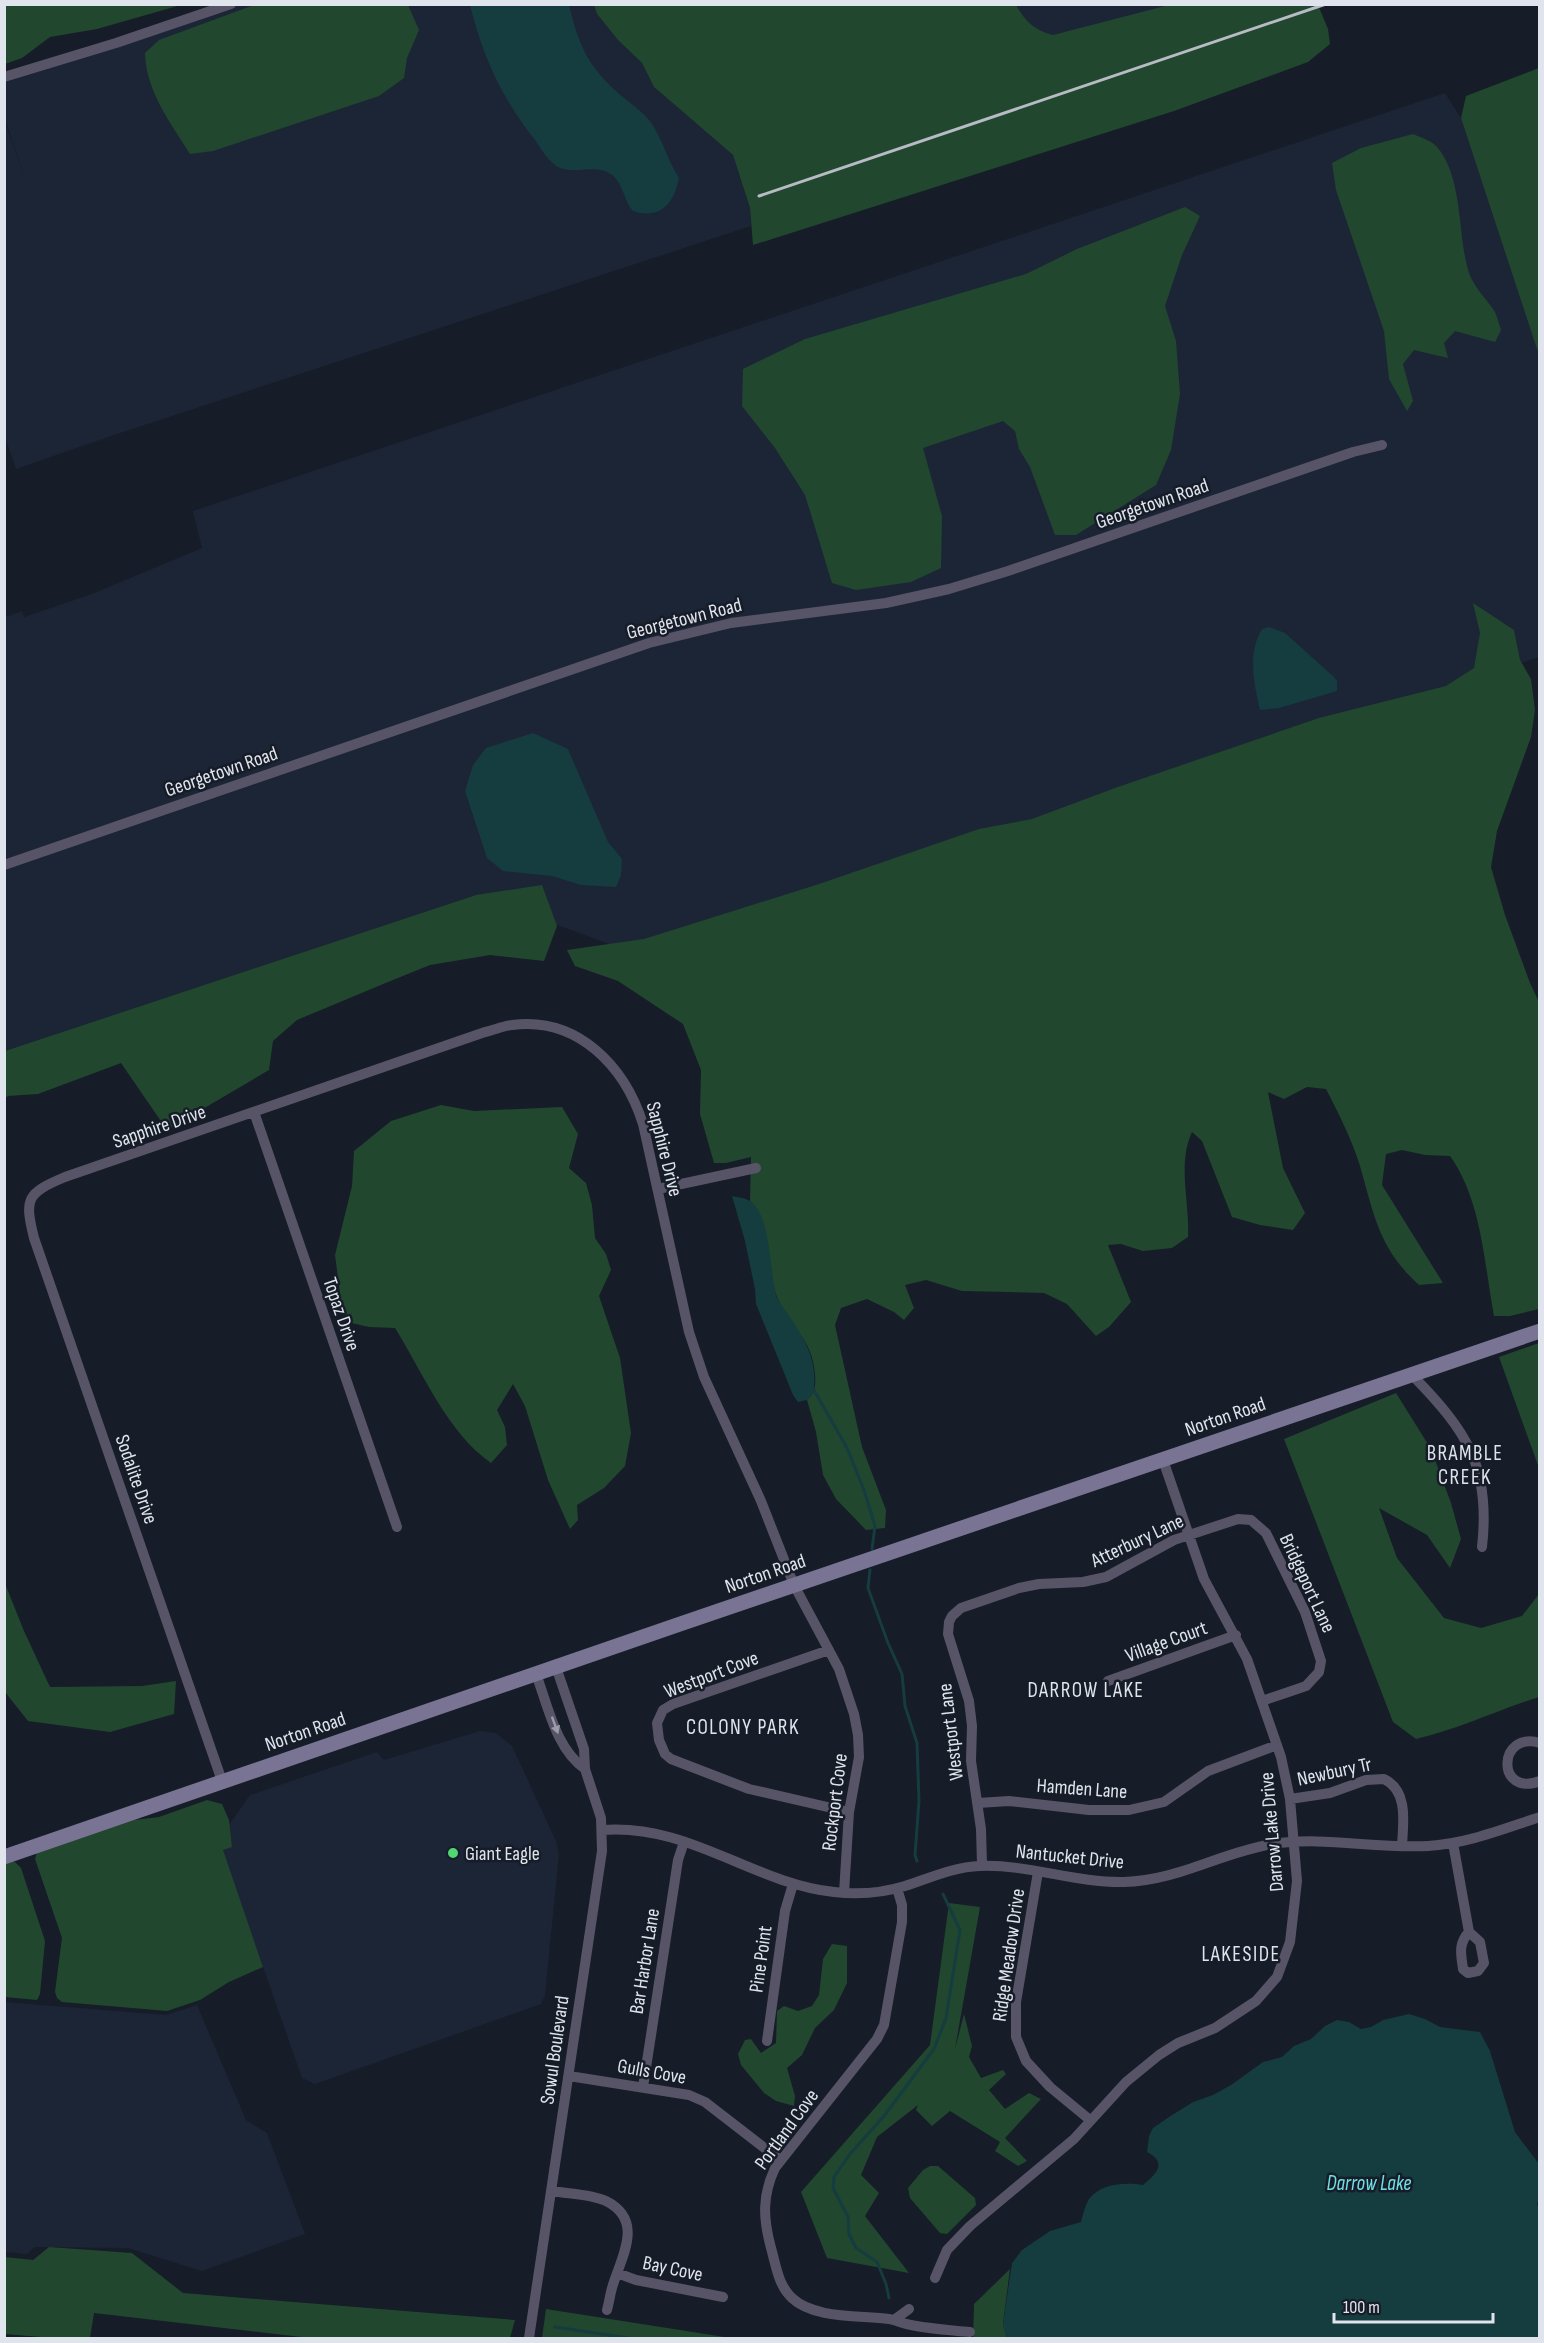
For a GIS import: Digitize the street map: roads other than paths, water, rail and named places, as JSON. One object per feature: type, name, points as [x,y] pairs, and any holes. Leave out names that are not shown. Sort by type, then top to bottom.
[{"type":"street","points":[[4,77],[116,44],[231,4]]},
{"type":"street","name":"Georgetown Road","points":[[4,865],[658,640],[731,623],[886,603],[957,587],[1353,452],[1382,445]]},
{"type":"street","name":"Sapphire Drive","points":[[39,1189],[65,1177],[485,1032],[513,1025],[541,1026],[572,1035],[599,1052],[615,1067],[638,1108],[689,1332],[704,1377],[761,1501],[794,1585]]},
{"type":"street","name":"Topaz Drive","points":[[254,1112],[397,1527]]},
{"type":"street","points":[[658,1189],[756,1168]]},
{"type":"street","name":"Sodalite Drive","points":[[39,1189],[30,1202],[28,1211],[34,1238],[222,1781]]},
{"type":"street","name":"Norton Road","points":[[4,1857],[1539,1331]]},
{"type":"street","points":[[1412,1375],[1460,1428],[1473,1454],[1484,1500],[1482,1547]]},
{"type":"street","name":"Darrow Lake Drive","points":[[935,2277],[947,2250],[970,2226],[1074,2139],[1126,2082],[1159,2055],[1178,2043],[1236,2016],[1256,2001],[1277,1977],[1290,1942],[1294,1925],[1297,1881],[1287,1778],[1278,1745],[1247,1659],[1204,1579],[1162,1460]]},
{"type":"street","name":"Atterbury Lane","points":[[967,1605],[1019,1588],[1040,1584],[1083,1582],[1106,1577],[1124,1569],[1155,1549],[1188,1535],[1238,1519],[1251,1520]]},
{"type":"street","name":"Bridgeport Lane","points":[[1251,1520],[1262,1528],[1271,1543],[1305,1612],[1321,1661],[1319,1672],[1311,1682],[1262,1701]]},
{"type":"street","name":"Rockport Cove","points":[[794,1585],[839,1669],[854,1714],[858,1735],[859,1757],[849,1812],[844,1893]]},
{"type":"street","name":"Westport Lane","points":[[967,1605],[952,1616],[948,1628],[969,1701],[972,1772],[978,1803],[982,1866]]},
{"type":"street","name":"Village Court","points":[[1108,1681],[1236,1635]]},
{"type":"street","name":"Westport Cove","points":[[829,1650],[673,1704],[660,1714],[657,1729],[665,1754],[675,1762],[749,1789],[849,1812]]},
{"type":"street","name":"Sowul Boulevard","points":[[529,2338],[600,1867],[602,1830],[597,1803],[585,1769],[584,1749],[556,1667]]},
{"type":"street","name":"Sowul Boulevard","points":[[536,1674],[566,1750],[574,1761],[585,1769]]},
{"type":"street","points":[[1538,1785],[1516,1781],[1509,1773],[1506,1762],[1510,1753],[1518,1745],[1528,1742],[1539,1743]]},
{"type":"street","name":"Hamden Lane","points":[[978,1803],[1009,1801],[1089,1810],[1129,1810],[1164,1802],[1208,1770],[1278,1745]]},
{"type":"street","name":"Newbury Tr","points":[[1290,1799],[1330,1793],[1366,1780],[1384,1779],[1397,1790],[1402,1804],[1402,1846]]},
{"type":"street","name":"Nantucket Drive","points":[[602,1830],[648,1831],[684,1842],[793,1884],[844,1893],[872,1893],[897,1888],[949,1871],[982,1866],[1101,1881],[1144,1880],[1189,1870],[1249,1849],[1293,1841],[1402,1846],[1453,1844],[1539,1817]]},
{"type":"street","name":"Bar Harbor Lane","points":[[643,2087],[678,1860],[684,1842]]},
{"type":"street","points":[[1453,1844],[1468,1932]]},
{"type":"street","name":"Ridge Meadow Drive","points":[[1038,1872],[1016,2002],[1016,2037],[1026,2061],[1050,2087],[1090,2120]]},
{"type":"street","name":"Pine Point","points":[[767,2041],[785,1911],[793,1884]]},
{"type":"street","name":"Portland Cove","points":[[897,1888],[902,1905],[902,1922],[884,2025],[877,2039],[780,2160],[768,2183],[764,2202],[764,2218],[779,2279],[786,2292],[798,2303],[812,2309],[862,2318],[894,2320],[911,2325],[970,2332]]},
{"type":"street","name":"Gulls Cove","points":[[569,2076],[680,2093],[705,2102],[780,2160]]},
{"type":"street","points":[[552,2191],[600,2199],[612,2205],[622,2216],[627,2229],[628,2243],[607,2310]]},
{"type":"street","name":"Bay Cove","points":[[617,2273],[636,2280],[723,2297]]},
{"type":"street","points":[[894,2320],[909,2309]]},
{"type":"water","points":[[470,5],[569,5],[580,42],[591,63],[617,92],[649,120],[679,178],[674,195],[664,208],[651,213],[633,211],[619,183],[612,175],[598,170],[568,170],[549,160],[503,92],[487,59]]},
{"type":"water","points":[[1269,627],[1285,633],[1334,677],[1337,681],[1337,691],[1279,708],[1260,710],[1254,679],[1253,658],[1257,639],[1262,629]]},
{"type":"water","points":[[533,733],[568,749],[608,842],[622,859],[621,875],[616,887],[581,885],[552,876],[503,871],[487,858],[465,791],[473,765],[486,748]]},
{"type":"water","points":[[732,1196],[750,1201],[762,1219],[769,1246],[777,1298],[801,1335],[813,1363],[813,1394],[807,1400],[798,1402],[793,1395],[756,1304],[745,1241]]},
{"type":"water","name":"Darrow Lake","points":[[1409,2014],[1440,2027],[1480,2032],[1490,2051],[1515,2132],[1539,2164],[1537,2203],[1540,2215],[1539,2338],[1007,2338],[1003,2324],[1012,2263],[1022,2250],[1050,2231],[1081,2222],[1089,2199],[1100,2190],[1122,2184],[1143,2185],[1148,2181],[1158,2168],[1157,2160],[1147,2152],[1149,2136],[1153,2128],[1193,2102],[1231,2085],[1263,2062],[1282,2057],[1294,2046],[1311,2039],[1325,2026],[1337,2020],[1349,2022],[1361,2029],[1371,2027],[1383,2020]]},
{"type":"waterway","points":[[814,1390],[847,1448],[864,1490],[875,1526],[872,1549]]},
{"type":"waterway","points":[[870,1570],[868,1588],[902,1674],[905,1706],[917,1743],[919,1801],[915,1855],[917,1861]]},
{"type":"waterway","points":[[889,2298],[877,2262],[856,2248],[849,2234],[848,2217],[833,2188],[834,2177],[850,2154],[884,2116],[934,2049],[946,2018],[960,1930],[943,1894]]},
{"type":"waterway","points":[[555,2327],[629,2338]]},
{"type":"railway","points":[[759,196],[1326,4]]},
{"type":"place","name":"Giant Eagle","points":[[453,1853]]},
{"type":"district","name":"BRAMBLE CREEK","points":[[1465,1465]]},
{"type":"district","name":"DARROW LAKE","points":[[1086,1690]]},
{"type":"district","name":"COLONY PARK","points":[[743,1727]]},
{"type":"district","name":"LAKESIDE","points":[[1241,1954]]}]
